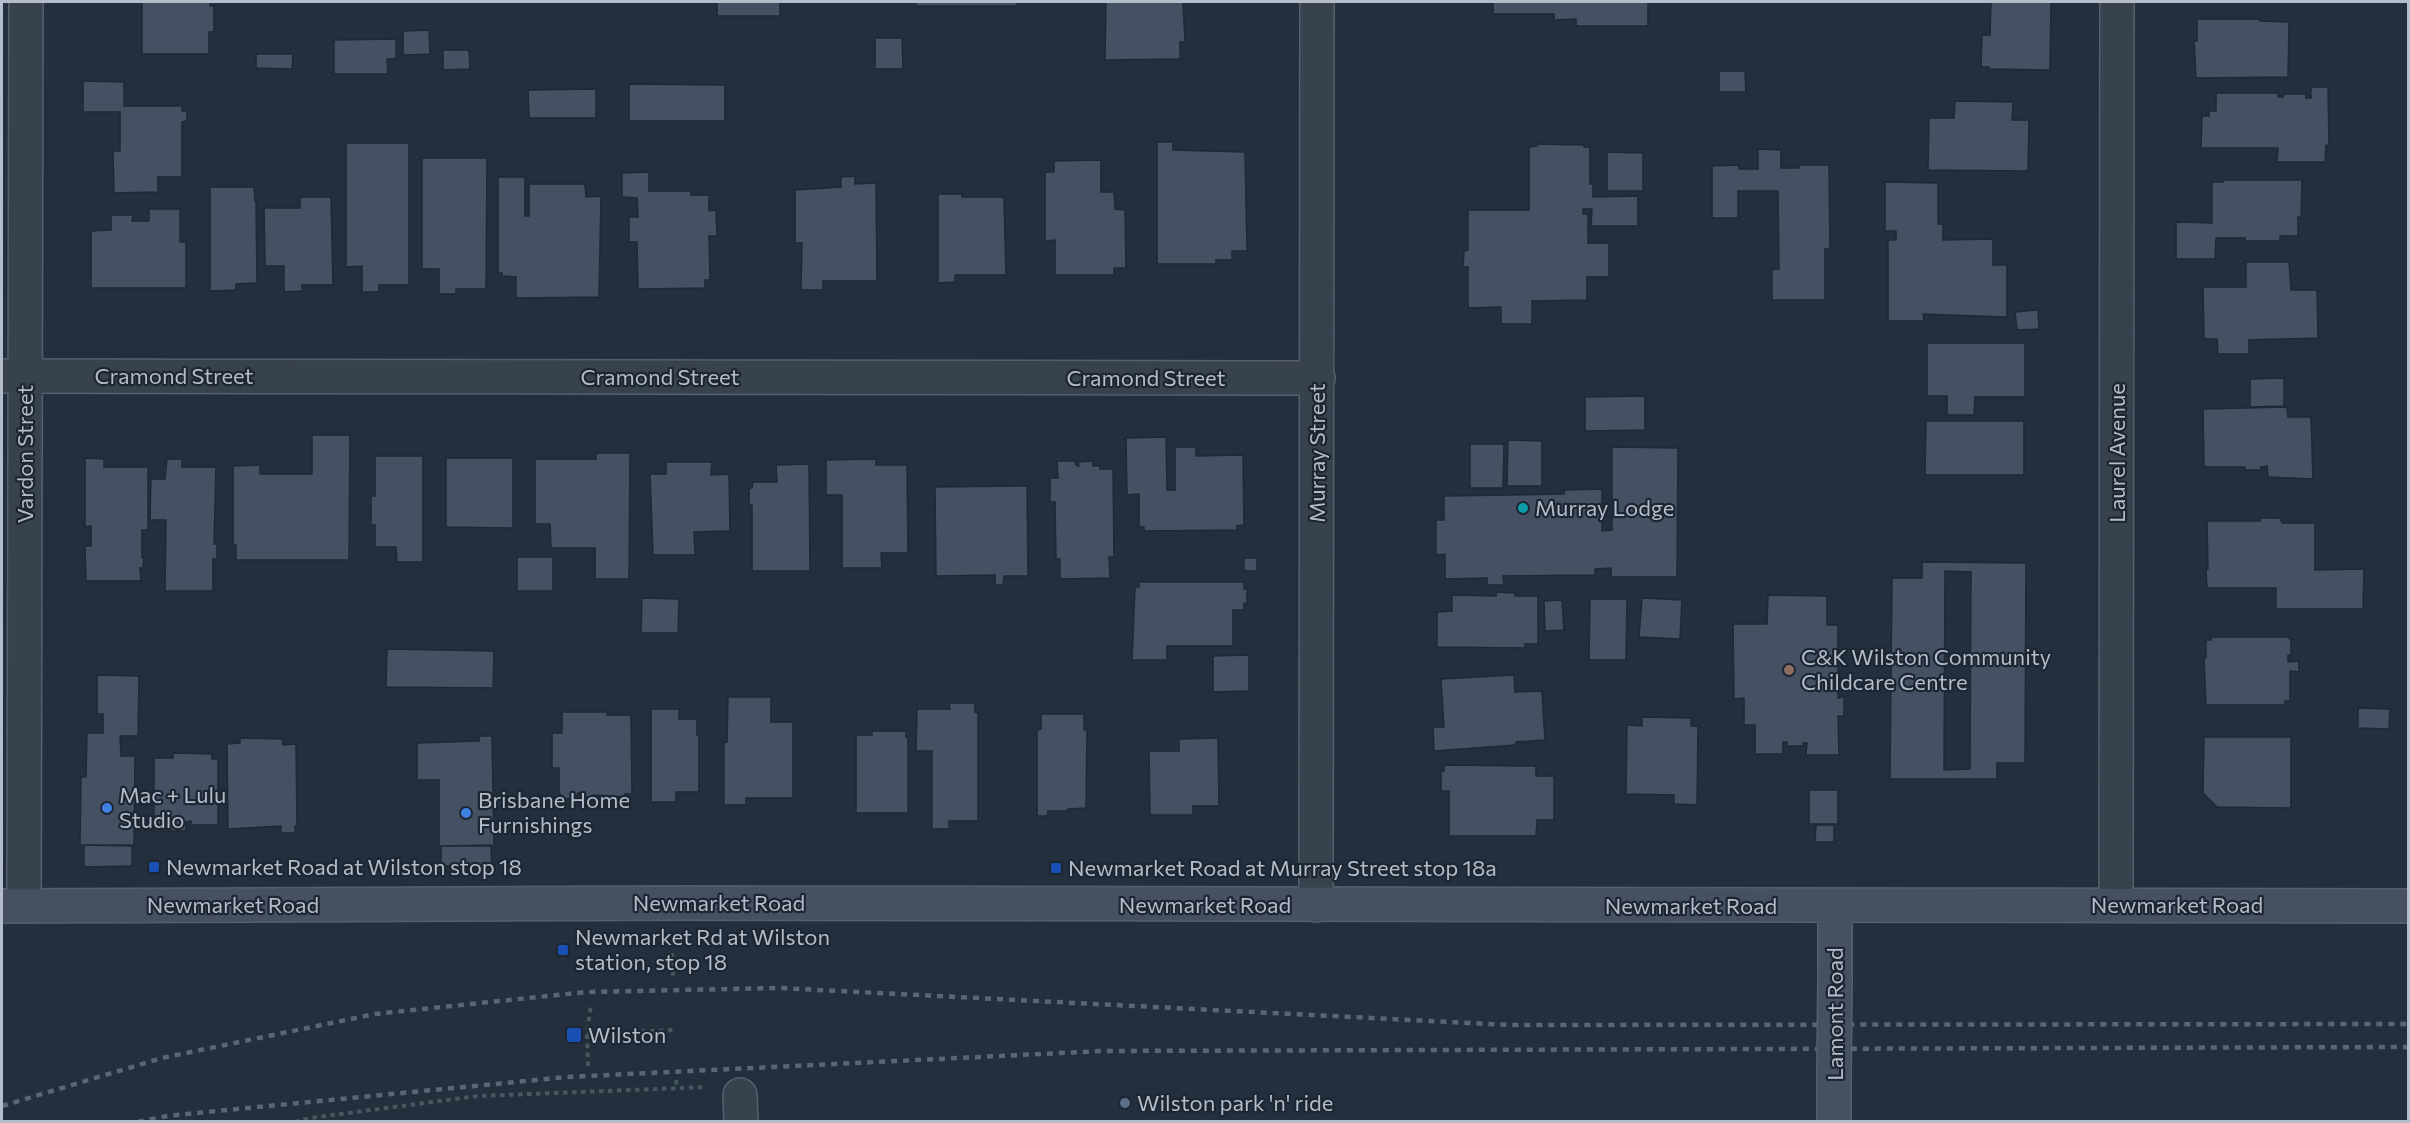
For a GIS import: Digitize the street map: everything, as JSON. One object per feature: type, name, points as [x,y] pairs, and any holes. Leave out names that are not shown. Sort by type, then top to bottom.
[{"type":"main road","name":"Newmarket Road","points":[[13,906],[688,903],[2409,906]]},
{"type":"main road","name":"Lamont Road","points":[[1834,1122],[1835,906]]},
{"type":"street","name":"Vardon Street","points":[[13,906],[13,376],[26,2]]},
{"type":"street","name":"Murray Street","points":[[1316,905],[1317,2]]},
{"type":"street","name":"Laurel Avenue","points":[[2116,904],[2117,2]]},
{"type":"street","name":"Cramond Street","points":[[13,376],[1318,378]]},
{"type":"path","points":[[672,953],[673,976]]},
{"type":"path","points":[[588,1066],[587,1034],[591,1004]]},
{"type":"path","points":[[587,1034],[674,1030]]},
{"type":"path","points":[[296,1122],[310,1118],[478,1096],[676,1088],[676,1080]]},
{"type":"building","points":[[142,2],[210,2],[210,6],[214,6],[214,32],[209,32],[209,54],[142,54]]},
{"type":"building","points":[[717,2],[780,2],[780,16],[717,16]]},
{"type":"building","points":[[916,2],[1017,2],[1017,6],[916,6]]},
{"type":"building","points":[[1106,2],[1183,2],[1185,42],[1180,42],[1180,59],[1105,60]]},
{"type":"building","points":[[1493,2],[1648,2],[1648,26],[1576,26],[1576,19],[1554,20],[1554,14],[1493,14]]},
{"type":"building","points":[[1991,2],[2051,2],[2050,70],[1981,67],[1982,35],[1990,35]]},
{"type":"building","points":[[2197,19],[2259,19],[2260,21],[2289,22],[2288,77],[2196,78],[2194,41],[2197,41]]},
{"type":"building","points":[[429,30],[430,54],[403,55],[403,31]]},
{"type":"building","points":[[875,38],[902,38],[903,69],[875,69]]},
{"type":"building","points":[[396,39],[396,59],[387,59],[388,74],[334,74],[334,40]]},
{"type":"building","points":[[443,50],[469,50],[470,69],[443,70]]},
{"type":"building","points":[[256,54],[293,54],[292,69],[256,68]]},
{"type":"building","points":[[1719,71],[1745,71],[1746,92],[1719,92]]},
{"type":"building","points":[[83,81],[124,82],[124,106],[182,106],[182,111],[187,111],[187,121],[182,122],[182,177],[158,177],[158,192],[114,193],[113,151],[120,151],[120,112],[83,112]]},
{"type":"building","points":[[629,84],[725,85],[725,121],[629,121]]},
{"type":"building","points":[[2311,87],[2328,87],[2329,146],[2326,145],[2325,162],[2277,162],[2278,148],[2201,148],[2202,116],[2209,116],[2209,111],[2216,111],[2216,93],[2278,93],[2278,97],[2283,97],[2284,94],[2306,94],[2306,98],[2311,98]]},
{"type":"building","points":[[596,89],[596,118],[529,118],[528,90]]},
{"type":"building","points":[[1955,101],[2013,102],[2012,120],[2029,120],[2028,171],[1928,170],[1929,118],[1954,118]]},
{"type":"building","points":[[1157,142],[1173,142],[1173,150],[1245,152],[1247,251],[1232,251],[1232,260],[1216,260],[1216,264],[1157,264]]},
{"type":"building","points":[[346,143],[409,143],[409,285],[379,285],[379,292],[362,292],[362,266],[346,267]]},
{"type":"building","points":[[1536,144],[1590,147],[1590,184],[1593,184],[1593,197],[1638,196],[1638,226],[1591,226],[1592,209],[1583,209],[1583,214],[1588,214],[1588,243],[1609,243],[1609,277],[1587,277],[1587,300],[1532,301],[1532,324],[1501,324],[1501,307],[1468,308],[1468,267],[1463,267],[1464,251],[1468,250],[1468,210],[1529,210],[1529,147],[1537,146]]},
{"type":"building","points":[[1758,149],[1781,150],[1781,168],[1799,168],[1799,165],[1829,165],[1830,249],[1825,249],[1825,300],[1772,300],[1772,269],[1779,269],[1778,191],[1738,191],[1738,218],[1712,218],[1712,166],[1739,165],[1739,169],[1758,169]]},
{"type":"building","points":[[1607,152],[1643,153],[1643,191],[1607,191]]},
{"type":"building","points":[[422,158],[487,158],[486,289],[456,289],[456,294],[439,294],[439,269],[422,269]]},
{"type":"building","points":[[1101,160],[1101,192],[1114,192],[1115,209],[1125,210],[1126,268],[1114,268],[1114,275],[1055,275],[1055,240],[1045,241],[1045,172],[1054,172],[1054,161]]},
{"type":"building","points":[[649,172],[649,191],[691,191],[691,195],[709,195],[709,211],[716,210],[717,236],[709,236],[710,280],[705,280],[705,288],[638,289],[637,242],[629,242],[629,217],[638,217],[637,198],[622,197],[622,173]]},
{"type":"building","points":[[855,176],[855,184],[876,183],[877,281],[823,281],[823,290],[801,290],[802,243],[795,243],[795,190],[841,187],[841,177]]},
{"type":"building","points":[[498,177],[525,177],[525,216],[529,216],[529,184],[585,184],[586,197],[601,196],[599,297],[516,298],[516,277],[502,276],[502,273],[498,273]]},
{"type":"building","points":[[2223,180],[2302,180],[2298,236],[2280,236],[2280,241],[2216,238],[2215,259],[2176,259],[2176,222],[2212,223],[2212,182],[2223,182]]},
{"type":"building","points":[[1885,182],[1938,183],[1938,224],[1943,224],[1943,240],[1993,239],[1993,265],[2007,265],[2007,317],[1923,314],[1924,321],[1888,321],[1888,240],[1896,240],[1896,231],[1885,231]]},
{"type":"building","points":[[210,187],[254,187],[257,283],[236,284],[236,290],[210,291]]},
{"type":"building","points":[[938,194],[962,194],[962,197],[1004,197],[1006,275],[955,275],[955,282],[938,283]]},
{"type":"building","points":[[300,197],[331,197],[333,285],[302,285],[302,291],[284,292],[284,266],[265,266],[264,208],[300,208]]},
{"type":"building","points":[[149,209],[180,209],[180,242],[186,242],[186,288],[91,288],[91,231],[111,230],[111,215],[133,215],[132,221],[149,221]]},
{"type":"building","points":[[2246,262],[2289,262],[2291,290],[2317,290],[2318,338],[2249,340],[2249,354],[2218,354],[2217,339],[2204,339],[2203,287],[2246,287]]},
{"type":"building","points":[[2038,310],[2039,329],[2017,330],[2015,312]]},
{"type":"building","points":[[1927,343],[2025,343],[2025,397],[1975,397],[1974,415],[1947,415],[1947,396],[1927,396]]},
{"type":"building","points":[[2284,378],[2284,406],[2250,407],[2250,379]]},
{"type":"building","points":[[1645,396],[1645,430],[1585,431],[1585,397]]},
{"type":"building","points":[[2287,407],[2288,417],[2311,417],[2313,479],[2268,477],[2267,466],[2261,467],[2261,470],[2245,470],[2245,467],[2204,467],[2203,409]]},
{"type":"building","points":[[1926,421],[2024,421],[2024,475],[1925,475]]},
{"type":"building","points":[[312,435],[350,435],[349,560],[236,560],[236,545],[233,544],[233,466],[260,465],[260,474],[312,474]]},
{"type":"building","points":[[1166,437],[1167,490],[1175,490],[1175,447],[1196,447],[1196,456],[1243,455],[1244,525],[1237,526],[1237,530],[1144,531],[1144,527],[1139,527],[1139,494],[1127,495],[1126,438]]},
{"type":"building","points":[[1508,440],[1542,441],[1542,486],[1507,486]]},
{"type":"building","points":[[1470,444],[1504,444],[1503,488],[1470,488]]},
{"type":"building","name":"Murray Lodge","points":[[1612,447],[1678,448],[1677,577],[1611,577],[1611,568],[1595,569],[1595,575],[1503,576],[1504,585],[1487,585],[1487,578],[1445,579],[1445,554],[1436,555],[1436,520],[1444,520],[1444,496],[1564,494],[1565,490],[1602,489],[1602,531],[1612,530]]},
{"type":"building","points":[[596,453],[630,453],[629,579],[595,579],[595,548],[551,548],[550,524],[535,524],[535,459],[596,459]]},
{"type":"building","points":[[375,456],[423,456],[423,562],[397,562],[396,547],[375,547],[375,525],[371,525],[371,496],[375,496]]},
{"type":"building","points":[[85,458],[104,459],[104,467],[148,467],[148,530],[142,530],[142,558],[144,558],[143,568],[140,568],[141,581],[86,581],[85,546],[91,546],[91,526],[85,527]]},
{"type":"building","points":[[446,458],[513,458],[513,528],[446,527]]},
{"type":"building","points":[[167,459],[182,459],[182,467],[216,467],[214,544],[217,544],[217,559],[213,559],[213,591],[165,591],[166,520],[150,520],[151,479],[165,479]]},
{"type":"building","points":[[876,459],[876,465],[907,465],[908,553],[881,553],[882,568],[842,568],[842,495],[826,495],[826,460]]},
{"type":"building","points":[[1057,461],[1075,461],[1079,466],[1078,462],[1093,461],[1093,466],[1100,466],[1100,469],[1113,469],[1114,557],[1109,557],[1110,578],[1060,579],[1060,559],[1056,559],[1055,502],[1050,502],[1050,478],[1058,478]]},
{"type":"building","points":[[666,462],[712,462],[711,475],[729,474],[730,531],[694,532],[695,555],[653,555],[650,474],[666,474]]},
{"type":"building","points":[[809,464],[810,571],[752,571],[752,505],[749,505],[749,488],[752,488],[753,482],[777,482],[776,465]]},
{"type":"building","points":[[1027,486],[1028,576],[1004,576],[1003,585],[995,585],[995,575],[936,576],[935,487]]},
{"type":"building","points":[[2260,518],[2280,518],[2282,523],[2315,523],[2315,570],[2364,569],[2363,609],[2276,609],[2276,588],[2207,588],[2207,521],[2260,521]]},
{"type":"building","points":[[517,557],[553,557],[553,591],[517,591]]},
{"type":"building","points":[[1244,558],[1257,558],[1257,571],[1244,571]]},
{"type":"building","points":[[1922,562],[2026,563],[2025,763],[1997,763],[1997,779],[1890,779],[1892,578],[1922,578]],"holes":[[[1945,571],[1971,572],[1970,769],[1944,770]]]},
{"type":"building","points":[[1139,582],[1244,582],[1244,589],[1247,589],[1247,604],[1244,603],[1244,610],[1233,610],[1233,646],[1167,646],[1167,660],[1132,660],[1135,587],[1139,587]]},
{"type":"building","points":[[1496,592],[1515,593],[1515,596],[1538,596],[1538,644],[1525,644],[1525,648],[1437,647],[1437,612],[1452,611],[1452,595],[1496,596]]},
{"type":"building","points":[[1768,595],[1827,596],[1827,625],[1838,625],[1838,698],[1844,697],[1844,716],[1838,716],[1839,755],[1806,755],[1807,743],[1803,743],[1804,746],[1787,746],[1787,742],[1783,742],[1783,754],[1755,754],[1755,725],[1744,725],[1744,698],[1734,699],[1733,624],[1767,624]]},
{"type":"building","points":[[642,598],[679,599],[678,633],[641,633]]},
{"type":"building","points":[[1642,598],[1682,600],[1680,639],[1639,637]]},
{"type":"building","points":[[1590,599],[1627,599],[1626,660],[1589,660]]},
{"type":"building","points":[[1562,600],[1564,630],[1545,631],[1544,601]]},
{"type":"building","points":[[2212,637],[2288,637],[2291,640],[2291,655],[2288,655],[2288,662],[2299,661],[2299,672],[2290,671],[2290,701],[2285,701],[2285,705],[2206,705],[2204,658],[2206,658],[2206,640],[2211,640]]},
{"type":"building","points":[[387,649],[494,651],[493,688],[386,687]]},
{"type":"building","points":[[1249,655],[1249,691],[1213,692],[1213,656]]},
{"type":"building","points":[[97,675],[139,676],[138,736],[120,736],[121,756],[135,756],[134,846],[80,845],[81,777],[86,777],[87,733],[103,733],[103,714],[97,714]]},
{"type":"building","points":[[1514,675],[1515,692],[1542,691],[1545,740],[1516,742],[1516,745],[1434,751],[1433,727],[1444,727],[1441,679]]},
{"type":"building","points":[[728,697],[771,697],[771,722],[793,722],[793,798],[746,798],[746,805],[724,805],[724,743],[727,742]]},
{"type":"building","points":[[949,703],[975,703],[975,712],[978,711],[978,821],[949,821],[949,829],[932,829],[932,751],[916,751],[917,709],[950,709]]},
{"type":"building","points":[[2358,708],[2390,709],[2389,729],[2358,728]]},
{"type":"building","points":[[651,709],[679,709],[679,719],[697,719],[699,792],[676,792],[676,802],[651,802]]},
{"type":"building","points":[[562,712],[607,712],[607,715],[631,715],[632,794],[625,794],[625,797],[594,795],[595,797],[581,797],[581,793],[578,793],[576,799],[565,799],[559,793],[559,768],[552,768],[552,733],[562,733]]},
{"type":"building","points":[[1041,714],[1084,714],[1084,730],[1087,729],[1086,808],[1048,811],[1047,816],[1037,816],[1037,730],[1041,729]]},
{"type":"building","points":[[1642,717],[1691,718],[1691,726],[1698,726],[1697,805],[1674,804],[1674,795],[1626,794],[1627,725],[1642,726]]},
{"type":"building","points":[[872,731],[906,731],[906,737],[908,737],[908,813],[856,813],[856,735],[872,735]]},
{"type":"building","name":"Brisbane Home Furnishings","points":[[479,736],[492,736],[494,846],[439,846],[439,780],[417,780],[417,743],[479,741]]},
{"type":"building","points":[[2204,737],[2291,737],[2291,808],[2217,807],[2203,793]]},
{"type":"building","points":[[240,738],[282,739],[283,745],[296,744],[297,826],[295,826],[295,833],[281,833],[281,826],[228,829],[227,744],[240,743]]},
{"type":"building","points":[[1218,738],[1219,806],[1193,806],[1193,815],[1150,815],[1149,751],[1179,751],[1179,739]]},
{"type":"building","points":[[173,753],[212,754],[212,759],[218,759],[218,825],[191,825],[191,821],[186,822],[186,831],[154,831],[154,758],[173,758]]},
{"type":"building","points":[[1444,765],[1536,766],[1536,776],[1554,776],[1554,820],[1537,820],[1536,836],[1449,836],[1449,791],[1441,791],[1441,770],[1444,771]]},
{"type":"building","points":[[1809,790],[1838,790],[1838,824],[1809,824]]},
{"type":"building","points":[[1816,825],[1834,825],[1834,842],[1815,842]]},
{"type":"building","points":[[84,845],[132,845],[132,866],[84,867]]},
{"type":"building","points":[[491,845],[492,866],[441,866],[441,846]]},
{"type":"railway","points":[[2,1106],[162,1058],[375,1014],[586,992],[780,988],[1509,1025],[2408,1024]]},
{"type":"railway","points":[[138,1122],[167,1116],[567,1077],[1102,1051],[2408,1047]]},
{"type":"place","name":"Murray Lodge","points":[[1523,508]]},
{"type":"place","name":"C&K Wilston Community Childcare Centre","points":[[1789,670]]},
{"type":"place","name":"Mac + Lulu Studio","points":[[107,808]]},
{"type":"place","name":"Brisbane Home Furnishings","points":[[466,813]]},
{"type":"place","name":"Newmarket Road at Wilston stop 18","points":[[154,867]]},
{"type":"place","name":"Newmarket Road at Murray Street stop 18a","points":[[1056,868]]},
{"type":"place","name":"Newmarket Rd at Wilston station, stop 18","points":[[563,950]]},
{"type":"place","name":"Wilston","points":[[574,1035]]},
{"type":"place","name":"Wilston park 'n' ride","points":[[1125,1103]]}]
